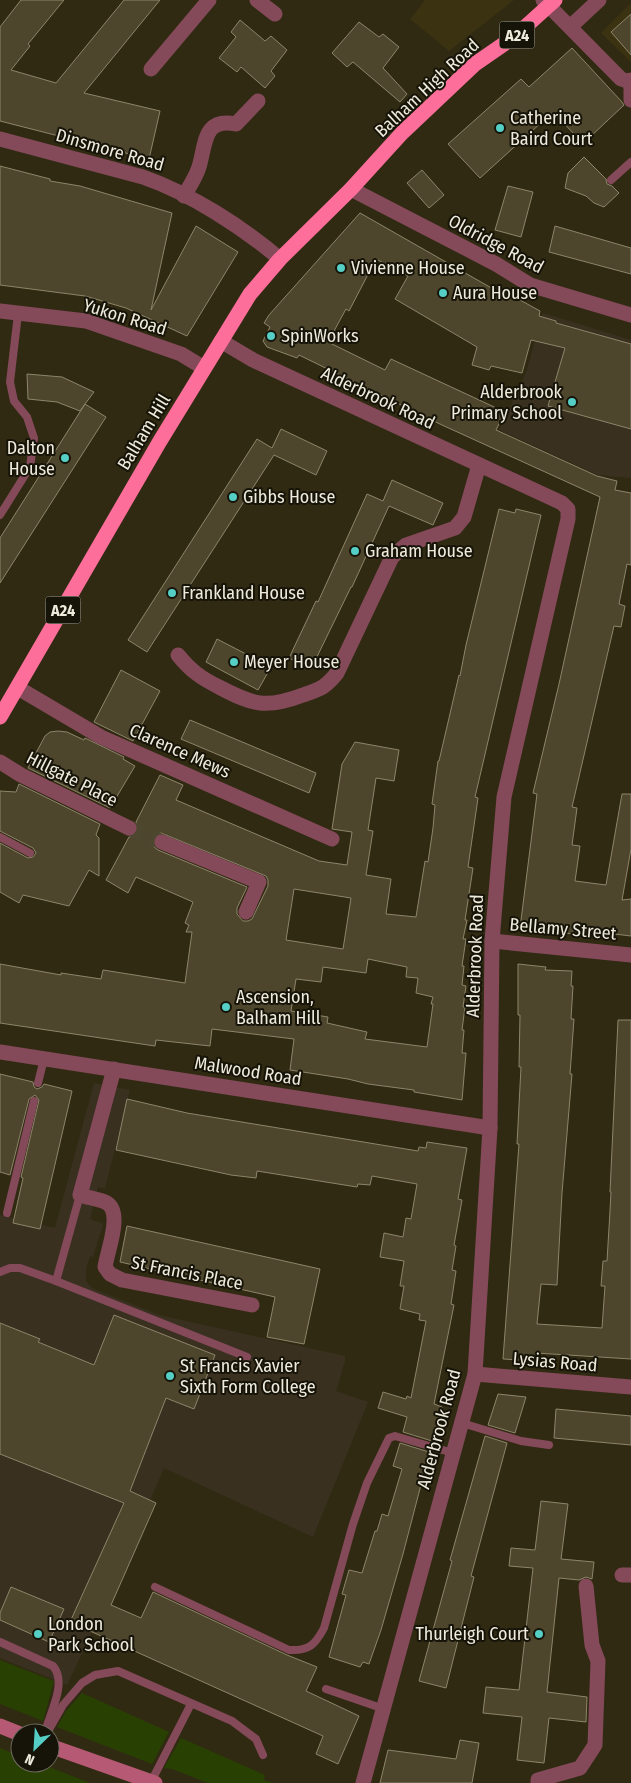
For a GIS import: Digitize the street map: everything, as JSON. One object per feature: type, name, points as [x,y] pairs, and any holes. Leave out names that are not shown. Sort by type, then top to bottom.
[{"type":"highway","name":"Balham High Road","points":[[351,189],[402,134],[475,64],[514,37],[549,2]]},
{"type":"highway","name":"Balham Hill","points":[[0,718],[204,368],[250,294],[280,259],[351,189]]},
{"type":"main road","points":[[60,1749],[153,1782]]},
{"type":"street","points":[[151,69],[209,0]]},
{"type":"street","points":[[257,0],[275,14]]},
{"type":"street","points":[[570,27],[598,0]]},
{"type":"street","points":[[549,2],[570,27],[621,79],[631,80]]},
{"type":"street","points":[[631,84],[631,100]]},
{"type":"street","points":[[184,196],[198,170],[210,129],[217,123],[236,124],[258,101]]},
{"type":"street","name":"Dinsmore Road","points":[[0,139],[163,184],[250,235],[280,259]]},
{"type":"street","name":"Oldridge Road","points":[[351,189],[496,264],[530,285],[631,315]]},
{"type":"street","name":"Yukon Road","points":[[0,313],[86,321],[181,354],[204,368]]},
{"type":"street","name":"Alderbrook Road","points":[[220,341],[253,360],[562,503],[568,509],[568,519],[504,797],[492,942],[490,1128],[475,1374],[363,1783]]},
{"type":"street","points":[[178,655],[199,677],[246,701],[283,702],[326,686],[337,673],[392,557],[406,545],[455,528],[464,518],[479,465]]},
{"type":"street","name":"Clarence Mews","points":[[18,688],[101,737],[332,839]]},
{"type":"street","name":"Hillgate Place","points":[[0,762],[21,775],[129,828]]},
{"type":"street","points":[[162,842],[258,882],[246,912]]},
{"type":"street","name":"Bellamy Street","points":[[492,942],[631,955]]},
{"type":"street","name":"Malwood Road","points":[[0,1052],[490,1128]]},
{"type":"street","points":[[80,1195],[114,1069]]},
{"type":"street","name":"St Francis Place","points":[[80,1195],[107,1203],[112,1208],[114,1214],[113,1231],[105,1267],[110,1274],[122,1280],[252,1305]]},
{"type":"street","name":"Lysias Road","points":[[475,1374],[631,1387]]},
{"type":"street","points":[[538,1783],[538,1780],[580,1768],[595,1745],[598,1662],[592,1645],[586,1586]]},
{"type":"lane","points":[[611,180],[631,162]]},
{"type":"lane","points":[[0,515],[30,466],[34,438],[27,417],[14,400],[10,382],[18,314]]},
{"type":"lane","points":[[0,837],[30,853]]},
{"type":"lane","points":[[38,1083],[44,1059]]},
{"type":"lane","points":[[7,1213],[34,1101]]},
{"type":"lane","points":[[56,1281],[80,1195]]},
{"type":"lane","points":[[0,1272],[10,1268],[20,1268],[247,1357]]},
{"type":"lane","points":[[462,1423],[521,1441],[549,1445]]},
{"type":"lane","points":[[156,1587],[289,1650],[300,1650],[309,1647],[318,1639],[324,1628],[353,1524],[367,1483],[389,1438],[395,1436],[453,1453]]},
{"type":"lane","points":[[0,1642],[53,1666],[57,1671],[59,1678],[49,1723]]},
{"type":"lane","points":[[52,1723],[63,1704],[82,1683],[96,1675],[118,1671],[232,1721],[256,1739],[263,1755]]},
{"type":"lane","points":[[326,1689],[384,1709]]},
{"type":"lane","points":[[153,1782],[191,1704]]},
{"type":"shaded area","points":[[425,0],[514,0],[449,51],[410,19]]},
{"type":"shaded area","points":[[631,3],[631,62],[601,33]]},
{"type":"shaded area","name":"Alderbrook Primary School","points":[[543,313],[631,340],[631,478],[598,475],[499,430],[526,373]]},
{"type":"shaded area","name":"St Francis Xavier Sixth Form College","points":[[94,1083],[130,1090],[105,1188],[98,1187],[90,1219],[103,1224],[93,1257],[90,1256],[86,1269],[86,1281],[90,1286],[159,1315],[345,1356],[336,1391],[368,1402],[313,1537],[164,1468],[107,1600],[67,1685],[0,1658],[0,1215],[55,1228]]},
{"type":"green space","points":[[0,1660],[54,1681],[43,1721],[0,1704]]},
{"type":"green space","points":[[82,1693],[169,1732],[152,1764],[60,1728],[59,1723],[66,1711]]},
{"type":"green space","points":[[181,1738],[265,1775],[264,1780],[273,1783],[208,1783],[172,1769],[164,1768]]},
{"type":"green space","points":[[0,1748],[10,1752],[10,1773],[60,1773],[60,1771],[90,1783],[0,1783]]},
{"type":"building","points":[[21,0],[64,0],[28,44],[30,46],[11,70],[56,83],[124,0],[160,0],[84,93],[160,111],[149,159],[0,121],[0,27]]},
{"type":"building","points":[[631,14],[631,55],[611,32]]},
{"type":"building","points":[[240,20],[265,41],[271,36],[287,50],[271,71],[275,76],[265,88],[241,67],[237,72],[219,58],[236,37],[231,32]]},
{"type":"building","points":[[359,22],[379,37],[383,34],[399,47],[383,68],[407,94],[400,102],[353,62],[347,67],[332,53]]},
{"type":"building","points":[[572,48],[624,105],[589,138],[575,135],[553,112],[480,178],[448,144],[521,79],[529,87]]},
{"type":"building","points":[[584,157],[606,179],[607,184],[619,193],[604,207],[594,203],[586,196],[565,188],[568,173]]},
{"type":"building","points":[[0,166],[50,179],[50,181],[80,186],[172,213],[151,310],[196,226],[238,252],[187,336],[126,308],[85,296],[0,285]]},
{"type":"building","points":[[422,170],[444,195],[429,208],[407,183]]},
{"type":"building","points":[[508,186],[533,192],[521,237],[495,230]]},
{"type":"building","points":[[360,213],[509,298],[511,295],[540,311],[539,316],[556,321],[556,323],[631,344],[631,429],[548,406],[565,348],[531,340],[522,373],[491,366],[489,370],[472,365],[477,347],[395,299],[408,276],[376,259],[349,311],[346,309],[328,342],[385,370],[391,359],[505,412],[496,430],[597,476],[617,481],[615,490],[631,493],[631,565],[627,564],[619,604],[625,606],[621,627],[614,626],[572,807],[577,808],[572,845],[580,846],[575,881],[606,885],[622,794],[631,794],[631,849],[622,900],[631,899],[631,936],[573,929],[573,934],[520,928],[537,794],[533,793],[600,497],[442,425],[299,355],[297,358],[267,347],[263,341],[270,327],[264,323],[269,315]]},
{"type":"building","points":[[555,226],[631,248],[631,274],[549,252]]},
{"type":"building","points":[[27,374],[62,377],[94,392],[80,411],[57,402],[28,399]]},
{"type":"building","name":"Dalton House","points":[[85,404],[106,417],[0,583],[0,538]]},
{"type":"building","points":[[281,429],[327,451],[316,475],[274,455],[147,652],[128,640],[257,439],[272,448]]},
{"type":"building","name":"Graham House","points":[[392,480],[443,503],[433,525],[389,506],[352,587],[311,669],[289,658],[316,601],[318,602],[367,494],[383,501]]},
{"type":"building","points":[[499,509],[515,513],[516,509],[541,515],[475,797],[478,798],[468,867],[473,868],[463,939],[466,939],[462,966],[464,966],[462,985],[466,986],[463,1007],[465,1007],[462,1053],[466,1053],[462,1100],[414,1092],[414,1090],[290,1070],[294,1039],[212,1029],[210,1046],[156,1040],[155,1046],[0,1023],[0,964],[61,975],[61,973],[101,979],[103,970],[185,983],[192,932],[186,932],[189,925],[185,923],[193,902],[136,877],[128,893],[106,880],[129,837],[137,833],[138,827],[136,822],[160,775],[183,785],[176,800],[319,861],[347,865],[352,832],[332,829],[342,764],[355,742],[399,750],[394,781],[376,778],[368,830],[373,831],[366,875],[391,879],[386,914],[416,917],[425,861],[428,862],[433,828],[435,805],[432,804],[438,761]],"holes":[[[161,833],[266,876],[268,886],[252,919],[243,921],[237,914],[237,908],[247,887],[158,850],[154,847],[153,839],[157,834]],[[294,889],[351,898],[343,949],[286,940]],[[368,959],[407,967],[406,977],[418,978],[416,993],[433,997],[427,1047],[365,1039],[367,1032],[327,1023],[328,1017],[291,1011],[296,979],[321,982],[323,967],[366,973]]]},
{"type":"building","name":"Meyer House","points":[[217,639],[271,667],[258,690],[206,662]]},
{"type":"building","points":[[121,670],[160,691],[133,741],[94,722]]},
{"type":"building","points":[[190,720],[316,773],[309,793],[181,739]]},
{"type":"building","points":[[50,732],[67,732],[84,740],[85,738],[124,757],[123,759],[135,766],[110,808],[28,768],[45,736]]},
{"type":"building","points":[[19,784],[100,824],[96,835],[99,838],[99,876],[89,870],[69,906],[23,895],[19,903],[0,892],[0,843],[28,858],[33,857],[36,853],[33,848],[0,831],[0,791],[16,792]]},
{"type":"building","points":[[518,964],[546,967],[545,970],[572,971],[571,986],[573,986],[571,1019],[574,1019],[570,1074],[572,1074],[562,1193],[557,1285],[541,1284],[537,1324],[602,1328],[605,1286],[601,1286],[603,1261],[607,1261],[618,1020],[631,1020],[631,1359],[536,1353],[536,1361],[503,1359],[519,1144],[517,1144],[521,1067],[519,1067],[520,1015],[518,1015]]},
{"type":"building","points":[[0,1074],[33,1082],[34,1087],[37,1089],[44,1084],[72,1091],[40,1229],[13,1223],[23,1178],[21,1177],[39,1100],[35,1095],[29,1099],[10,1175],[0,1172]]},
{"type":"building","points":[[127,1099],[187,1113],[418,1151],[419,1147],[426,1148],[427,1142],[467,1148],[458,1199],[462,1200],[454,1245],[456,1246],[452,1270],[456,1271],[451,1304],[454,1305],[434,1404],[442,1407],[432,1441],[403,1432],[407,1417],[378,1408],[383,1392],[406,1399],[407,1396],[411,1398],[426,1321],[419,1320],[420,1314],[400,1309],[404,1286],[400,1286],[404,1261],[380,1257],[384,1233],[403,1237],[406,1218],[411,1219],[417,1184],[372,1176],[370,1185],[358,1184],[357,1187],[257,1171],[256,1178],[231,1175],[116,1150]]},
{"type":"building","points":[[127,1226],[320,1269],[304,1344],[267,1337],[275,1297],[120,1262]]},
{"type":"building","points":[[114,1315],[215,1355],[194,1409],[166,1398],[130,1491],[156,1503],[111,1605],[141,1618],[153,1592],[287,1655],[317,1667],[306,1691],[359,1716],[338,1764],[316,1754],[323,1736],[70,1622],[124,1503],[0,1454],[0,1323],[40,1339],[38,1342],[94,1365]]},
{"type":"building","points":[[498,1394],[526,1397],[515,1433],[488,1425]]},
{"type":"building","points":[[556,1409],[631,1416],[631,1445],[554,1438]]},
{"type":"building","points":[[485,1436],[507,1443],[471,1576],[474,1577],[446,1688],[419,1681],[452,1561],[450,1560]]},
{"type":"building","points":[[400,1443],[429,1452],[429,1454],[381,1630],[369,1664],[363,1662],[360,1667],[329,1657],[346,1595],[342,1594],[349,1570],[362,1573],[382,1514],[388,1516],[402,1469],[393,1466]]},
{"type":"building","name":"Thurleigh Court","points":[[541,1501],[568,1504],[561,1559],[594,1562],[592,1579],[586,1577],[579,1580],[559,1578],[547,1692],[587,1697],[586,1722],[549,1718],[544,1763],[517,1760],[522,1717],[483,1713],[486,1687],[519,1690],[533,1568],[509,1566],[511,1548],[535,1550]]},
{"type":"building","points":[[11,1587],[64,1609],[49,1642],[0,1620],[0,1613]]},
{"type":"building","points":[[460,1740],[479,1743],[472,1783],[380,1783],[388,1750],[456,1759]]},
{"type":"tunnel","points":[[129,828],[162,842]]},
{"type":"place","name":"Catherine Baird Court","points":[[500,128]]},
{"type":"place","name":"Vivienne House","points":[[341,268]]},
{"type":"place","name":"Aura House","points":[[443,293]]},
{"type":"place","name":"SpinWorks","points":[[271,336]]},
{"type":"place","name":"Alderbrook Primary School","points":[[572,402]]},
{"type":"place","name":"Dalton House","points":[[65,458]]},
{"type":"place","name":"Gibbs House","points":[[233,497]]},
{"type":"place","name":"Graham House","points":[[355,551]]},
{"type":"place","name":"Frankland House","points":[[172,593]]},
{"type":"place","name":"Meyer House","points":[[234,662]]},
{"type":"place","name":"Ascension, Balham Hill","points":[[226,1007]]},
{"type":"place","name":"St Francis Xavier Sixth Form College","points":[[170,1376]]},
{"type":"place","name":"London Park School","points":[[38,1634]]},
{"type":"place","name":"Thurleigh Court","points":[[539,1634]]}]
